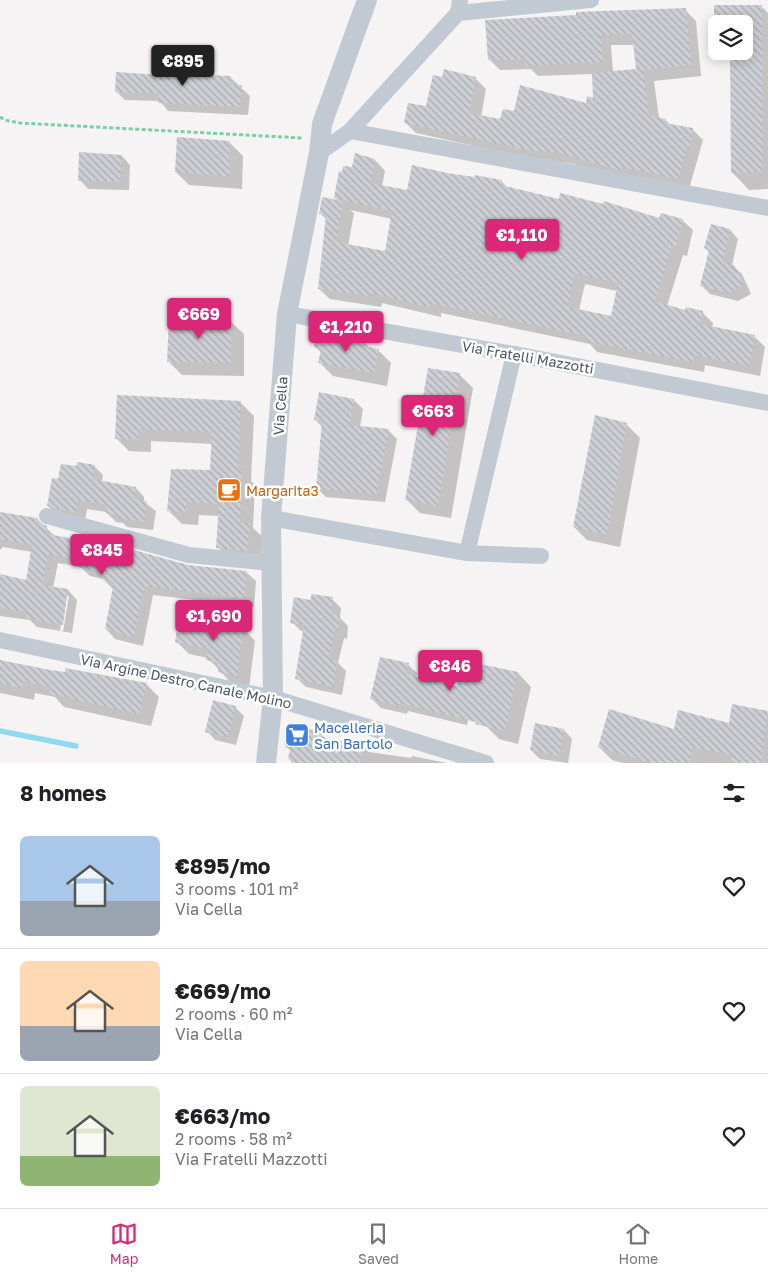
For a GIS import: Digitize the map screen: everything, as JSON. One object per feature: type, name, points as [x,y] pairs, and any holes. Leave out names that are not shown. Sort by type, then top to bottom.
[{"type":"street","name":"Via Cella","points":[[266,763],[273,698],[271,518],[287,314],[320,146],[322,124],[367,0]]},
{"type":"street","points":[[320,146],[350,131],[459,7],[591,0]]},
{"type":"street","points":[[350,131],[768,208]]},
{"type":"street","name":"Via Fratelli Mazzotti","points":[[287,314],[514,354],[768,403]]},
{"type":"street","points":[[467,553],[514,354]]},
{"type":"street","points":[[47,516],[189,555],[271,562]]},
{"type":"street","points":[[271,518],[467,553],[541,556]]},
{"type":"street","name":"Via Argine Destro Canale Molino","points":[[0,640],[273,698],[486,763]]},
{"type":"path","points":[[0,117],[5,120],[20,122],[320,146]]},
{"type":"building","points":[[714,5],[762,5],[763,172],[731,173],[730,60],[753,60],[753,15],[714,15]]},
{"type":"building","points":[[686,8],[691,65],[643,70],[649,115],[666,119],[664,123],[693,128],[689,149],[686,149],[679,179],[622,167],[622,171],[560,153],[527,150],[404,123],[408,103],[426,106],[433,75],[442,77],[444,69],[476,77],[469,113],[500,119],[503,109],[514,111],[520,85],[586,103],[587,96],[593,98],[592,73],[636,69],[632,34],[601,35],[603,62],[525,66],[527,59],[488,60],[485,20],[576,15],[576,12]]},
{"type":"building","points":[[162,69],[208,71],[208,75],[231,76],[230,84],[242,85],[240,107],[158,103],[159,93],[115,92],[116,72],[161,75]]},
{"type":"building","points":[[177,137],[230,141],[229,176],[175,172]]},
{"type":"building","points":[[79,152],[122,155],[120,182],[78,181]]},
{"type":"building","points":[[355,153],[375,159],[370,183],[407,190],[412,165],[447,173],[475,177],[475,175],[502,180],[501,185],[559,199],[560,193],[603,204],[604,201],[659,218],[661,213],[683,219],[676,246],[672,245],[655,301],[685,310],[686,307],[703,311],[700,324],[755,335],[749,366],[694,355],[693,362],[585,341],[586,336],[431,303],[430,307],[371,293],[371,296],[318,289],[326,215],[319,214],[322,197],[343,201],[336,242],[385,251],[392,211],[334,198],[339,171],[342,172],[343,166],[352,167]],"holes":[[[574,273],[618,283],[611,316],[568,307]]]},
{"type":"building","points":[[711,224],[730,229],[723,261],[734,265],[744,285],[729,293],[700,286],[709,250],[704,248]]},
{"type":"building","points":[[169,316],[231,320],[231,363],[167,362]]},
{"type":"building","points":[[317,333],[366,342],[364,346],[379,349],[374,373],[318,363],[321,350],[314,347]]},
{"type":"building","points":[[428,368],[460,373],[438,506],[405,500]]},
{"type":"building","points":[[319,392],[354,399],[350,425],[389,429],[376,494],[316,489],[322,421],[314,420]]},
{"type":"building","points":[[117,395],[241,401],[238,471],[242,471],[240,523],[250,523],[247,551],[216,548],[219,504],[186,502],[186,512],[167,511],[171,469],[210,470],[212,432],[139,429],[138,439],[115,439]]},
{"type":"building","points":[[595,415],[627,423],[607,535],[573,527]]},
{"type":"building","points":[[78,462],[95,465],[92,479],[136,487],[134,499],[147,501],[144,522],[117,518],[117,515],[106,513],[107,505],[78,500],[76,513],[47,506],[52,478],[58,479],[61,464],[76,466]]},
{"type":"building","points":[[0,512],[37,518],[40,523],[47,526],[46,534],[123,547],[188,565],[247,571],[245,598],[144,586],[134,637],[105,629],[114,582],[103,580],[104,573],[79,567],[80,560],[48,554],[42,585],[68,589],[63,625],[26,618],[27,612],[0,608],[0,574],[26,580],[32,545],[0,539]]},
{"type":"building","points":[[312,594],[333,597],[331,614],[340,616],[338,631],[335,630],[328,659],[337,661],[334,687],[295,679],[304,625],[290,623],[294,597],[310,600]]},
{"type":"building","points":[[191,616],[243,627],[237,676],[218,672],[218,663],[206,660],[208,649],[175,642],[178,623],[190,625]]},
{"type":"building","points":[[380,657],[409,663],[406,674],[457,686],[465,661],[518,672],[505,731],[400,703],[399,706],[370,699]]},
{"type":"building","points":[[0,660],[50,670],[65,672],[65,668],[147,683],[139,714],[50,694],[51,687],[23,681],[22,688],[0,683]]},
{"type":"building","points":[[213,700],[236,706],[228,737],[205,732]]},
{"type":"building","points":[[732,704],[768,711],[761,763],[730,763],[732,755],[693,747],[689,763],[651,763],[598,747],[609,709],[674,729],[678,710],[729,723]]},
{"type":"building","points":[[289,723],[322,733],[321,738],[363,744],[360,763],[291,763],[292,760],[288,759],[290,749],[285,747]]},
{"type":"building","points":[[535,723],[564,729],[559,756],[530,750]]},
{"type":"waterway","points":[[0,731],[76,746]]},
{"type":"place","name":"Margarita3","points":[[229,490]]},
{"type":"place","name":"Macelleria San Bartolo","points":[[297,735]]}]
